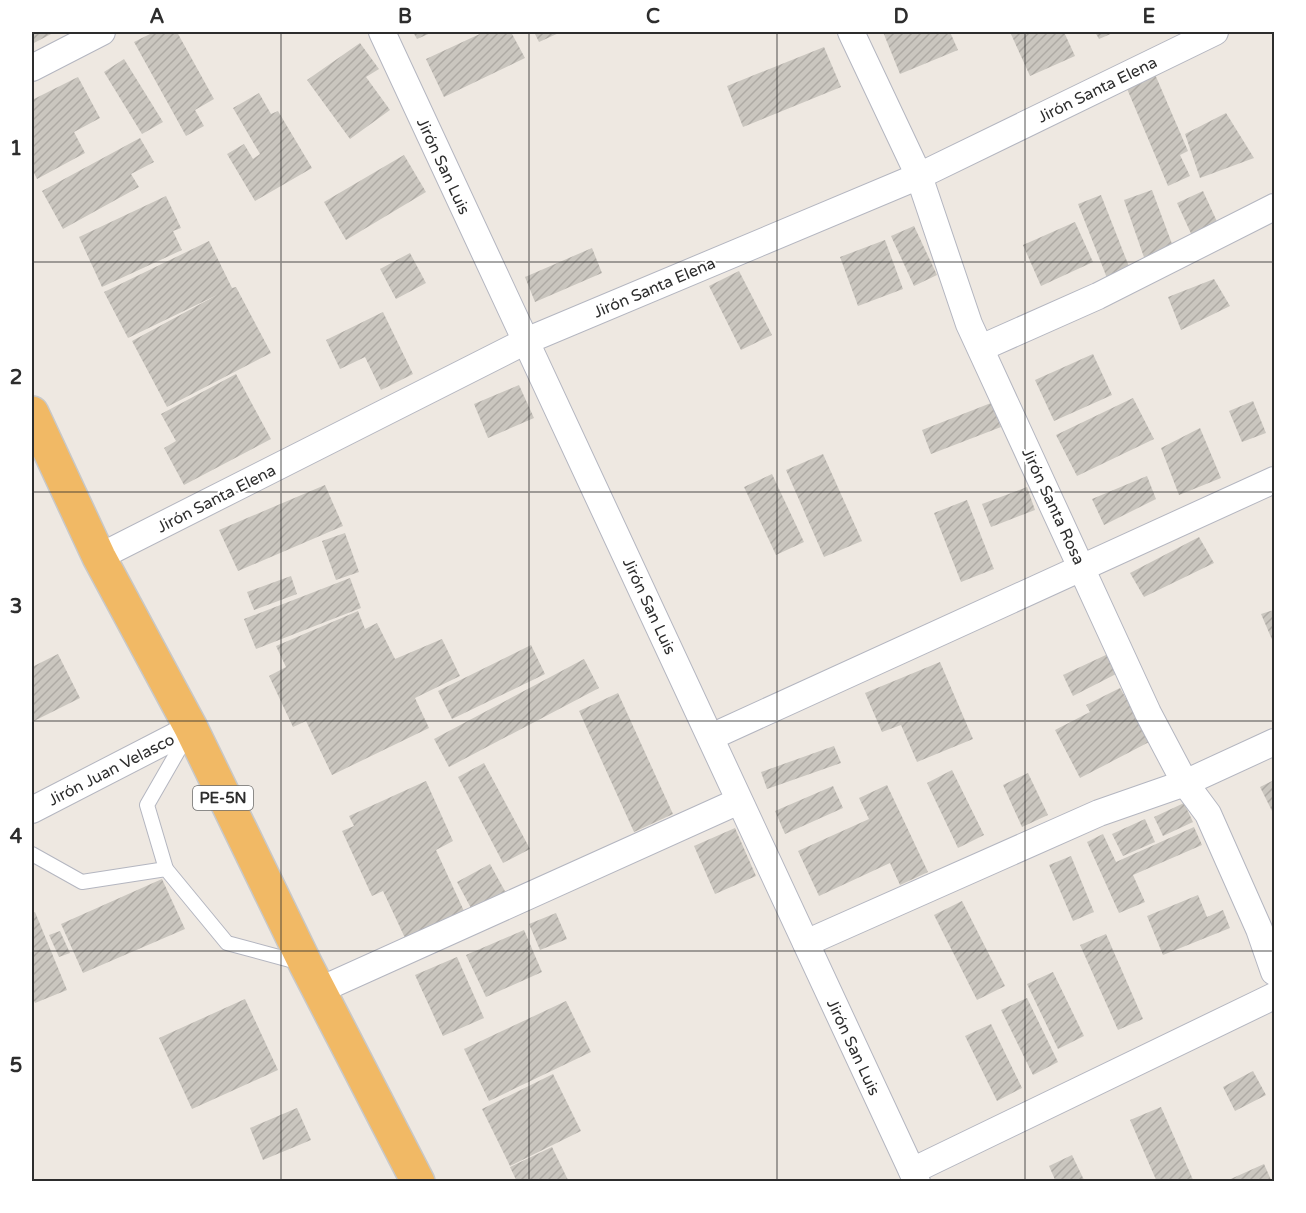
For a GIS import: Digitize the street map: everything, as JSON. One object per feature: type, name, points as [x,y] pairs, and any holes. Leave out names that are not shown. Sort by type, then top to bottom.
[{"type":"highway","name":"PE-5N","points":[[32,413],[99,557],[191,728],[313,977],[418,1182]]},
{"type":"street","points":[[32,68],[102,32]]},
{"type":"street","name":"Jirón San Luis","points":[[382,32],[914,1176]]},
{"type":"street","name":"Jirón Santa Rosa","points":[[851,32],[919,176],[969,324],[1148,713],[1185,783],[1208,814],[1259,929],[1275,972]]},
{"type":"street","name":"Jirón Santa Elena","points":[[99,557],[526,341],[919,176],[1215,32]]},
{"type":"street","points":[[981,348],[1098,296],[1275,207]]},
{"type":"street","points":[[711,737],[1275,480]]},
{"type":"street","name":"Jirón Juan Velasco","points":[[32,810],[191,728]]},
{"type":"street","points":[[806,943],[1099,813],[1185,783],[1275,742]]},
{"type":"street","points":[[313,977],[739,801]]},
{"type":"street","points":[[914,1176],[1275,996]]},
{"type":"lane","points":[[191,728],[147,805],[166,869],[227,944],[313,977]]},
{"type":"lane","points":[[32,854],[82,882],[166,869]]},
{"type":"building","points":[[32,32],[55,32],[32,44]]},
{"type":"building","points":[[154,32],[177,32],[214,99],[195,110],[204,126],[186,136],[134,42]]},
{"type":"building","points":[[413,32],[433,32],[417,39]]},
{"type":"building","points":[[484,32],[511,32],[525,58],[444,97],[426,59]]},
{"type":"building","points":[[534,32],[561,32],[539,42]]},
{"type":"building","points":[[883,32],[950,32],[958,50],[900,74]]},
{"type":"building","points":[[1010,32],[1064,32],[1075,56],[1030,76]]},
{"type":"building","points":[[1095,32],[1115,32],[1099,39]]},
{"type":"building","points":[[360,43],[379,69],[366,77],[390,110],[350,139],[307,80]]},
{"type":"building","points":[[824,47],[841,87],[743,127],[727,86]]},
{"type":"building","points":[[124,59],[163,122],[142,134],[104,72]]},
{"type":"building","points":[[1154,72],[1188,151],[1180,155],[1190,176],[1168,186],[1125,84]]},
{"type":"building","points":[[78,77],[100,118],[74,132],[85,153],[37,179],[32,169],[32,100]]},
{"type":"building","points":[[259,93],[271,114],[278,111],[312,168],[255,201],[227,154],[244,144],[253,159],[260,154],[233,108]]},
{"type":"building","points":[[1226,113],[1254,158],[1200,178],[1185,134]]},
{"type":"building","points":[[140,138],[154,162],[131,174],[139,187],[63,229],[42,191]]},
{"type":"building","points":[[404,155],[426,192],[346,240],[324,202]]},
{"type":"building","points":[[1152,190],[1175,252],[1146,263],[1124,200]]},
{"type":"building","points":[[1203,191],[1220,228],[1194,240],[1177,203]]},
{"type":"building","points":[[1101,195],[1130,269],[1107,278],[1078,204]]},
{"type":"building","points":[[166,196],[181,228],[173,231],[182,250],[102,287],[79,237]]},
{"type":"building","points":[[1075,222],[1093,262],[1041,286],[1023,245]]},
{"type":"building","points":[[914,226],[937,275],[914,286],[891,236]]},
{"type":"building","points":[[885,240],[903,289],[858,306],[840,257]]},
{"type":"building","points":[[209,241],[232,288],[236,287],[271,353],[167,407],[132,341],[217,295],[128,338],[104,292]]},
{"type":"building","points":[[592,248],[602,273],[535,302],[525,277]]},
{"type":"building","points":[[410,253],[426,283],[396,299],[380,269]]},
{"type":"building","points":[[739,271],[772,335],[741,350],[709,286]]},
{"type":"building","points":[[1214,279],[1230,306],[1181,330],[1168,297]]},
{"type":"building","points":[[383,312],[413,374],[381,390],[365,357],[340,369],[326,340]]},
{"type":"building","points":[[1093,354],[1112,395],[1054,421],[1035,380]]},
{"type":"building","points":[[236,374],[271,439],[184,485],[164,448],[176,441],[161,414]]},
{"type":"building","points":[[519,385],[534,418],[488,438],[474,404]]},
{"type":"building","points":[[1133,398],[1154,439],[1077,476],[1056,435]]},
{"type":"building","points":[[1253,401],[1266,433],[1242,442],[1229,411]]},
{"type":"building","points":[[991,403],[1001,427],[931,454],[922,430]]},
{"type":"building","points":[[1200,428],[1221,478],[1179,495],[1161,448]]},
{"type":"building","points":[[823,454],[862,541],[824,557],[786,470]]},
{"type":"building","points":[[772,474],[804,542],[776,555],[744,487]]},
{"type":"building","points":[[1147,476],[1156,499],[1104,525],[1092,499]]},
{"type":"building","points":[[325,485],[343,526],[238,571],[219,530]]},
{"type":"building","points":[[1027,487],[1035,510],[991,527],[982,504]]},
{"type":"building","points":[[967,500],[994,569],[961,582],[934,513]]},
{"type":"building","points":[[345,533],[359,572],[336,580],[322,541]]},
{"type":"building","points":[[1199,537],[1214,563],[1144,597],[1130,573]]},
{"type":"building","points":[[291,576],[297,594],[254,610],[247,592]]},
{"type":"building","points":[[350,578],[361,608],[256,649],[244,619]]},
{"type":"building","points":[[1274,610],[1274,644],[1261,614]]},
{"type":"building","points":[[358,611],[365,629],[377,623],[395,659],[442,639],[460,676],[415,698],[429,728],[332,775],[306,721],[293,727],[269,676],[286,667],[276,646]]},
{"type":"building","points":[[531,645],[545,674],[452,719],[438,691]]},
{"type":"building","points":[[58,654],[80,698],[32,722],[32,667]]},
{"type":"building","points":[[1108,654],[1118,673],[1073,696],[1063,675]]},
{"type":"building","points":[[584,659],[599,688],[449,767],[434,739]]},
{"type":"building","points":[[940,662],[973,739],[917,762],[901,725],[882,732],[865,693]]},
{"type":"building","points":[[1120,688],[1151,741],[1080,778],[1055,730],[1090,712],[1086,705]]},
{"type":"building","points":[[618,693],[673,814],[634,832],[579,711]]},
{"type":"building","points":[[834,746],[841,763],[767,789],[761,772]]},
{"type":"building","points":[[484,763],[530,849],[503,863],[458,777]]},
{"type":"building","points":[[952,770],[984,835],[958,848],[927,783]]},
{"type":"building","points":[[1028,773],[1048,815],[1022,827],[1003,785]]},
{"type":"building","points":[[1274,780],[1274,810],[1272,811],[1260,787]]},
{"type":"building","points":[[426,781],[453,841],[436,850],[464,911],[405,938],[383,891],[372,896],[342,831],[354,826],[349,816]]},
{"type":"building","points":[[887,785],[928,872],[900,885],[890,863],[819,896],[798,851],[869,819],[859,798]]},
{"type":"building","points":[[833,786],[843,808],[785,834],[775,811]]},
{"type":"building","points":[[1184,803],[1193,822],[1163,836],[1154,817]]},
{"type":"building","points":[[1145,819],[1155,842],[1123,856],[1112,834]]},
{"type":"building","points":[[1194,827],[1202,845],[1133,875],[1145,902],[1119,913],[1087,842],[1103,834],[1116,862]]},
{"type":"building","points":[[735,828],[756,876],[715,894],[694,846]]},
{"type":"building","points":[[1071,856],[1094,912],[1073,921],[1049,865]]},
{"type":"building","points":[[490,864],[506,893],[472,910],[457,882]]},
{"type":"building","points":[[162,879],[185,929],[83,973],[61,924]]},
{"type":"building","points":[[1198,895],[1207,917],[1223,910],[1230,928],[1163,955],[1147,916]]},
{"type":"building","points":[[962,901],[1005,986],[977,1000],[934,915]]},
{"type":"building","points":[[35,912],[67,990],[35,1003],[32,996],[32,913]]},
{"type":"building","points":[[556,913],[567,939],[540,950],[529,924]]},
{"type":"building","points":[[524,930],[542,972],[486,997],[466,955]]},
{"type":"building","points":[[60,931],[70,953],[59,957],[49,935]]},
{"type":"building","points":[[1106,934],[1143,1019],[1118,1030],[1080,945]]},
{"type":"building","points":[[457,957],[484,1018],[443,1036],[415,975]]},
{"type":"building","points":[[1053,972],[1084,1036],[1058,1049],[1027,984]]},
{"type":"building","points":[[1027,998],[1058,1062],[1033,1075],[1001,1010]]},
{"type":"building","points":[[245,999],[278,1070],[192,1109],[159,1038]]},
{"type":"building","points":[[566,1001],[591,1052],[489,1101],[464,1049]]},
{"type":"building","points":[[991,1024],[1022,1088],[997,1101],[965,1036]]},
{"type":"building","points":[[1253,1071],[1266,1095],[1235,1111],[1223,1087]]},
{"type":"building","points":[[553,1074],[581,1131],[510,1166],[482,1109]]},
{"type":"building","points":[[1161,1107],[1194,1182],[1157,1182],[1130,1120]]},
{"type":"building","points":[[297,1108],[311,1140],[263,1160],[250,1128]]},
{"type":"building","points":[[552,1147],[569,1182],[517,1182],[510,1167]]},
{"type":"building","points":[[1072,1155],[1085,1182],[1056,1182],[1049,1166]]},
{"type":"building","points":[[1264,1164],[1272,1182],[1224,1182]]}]
